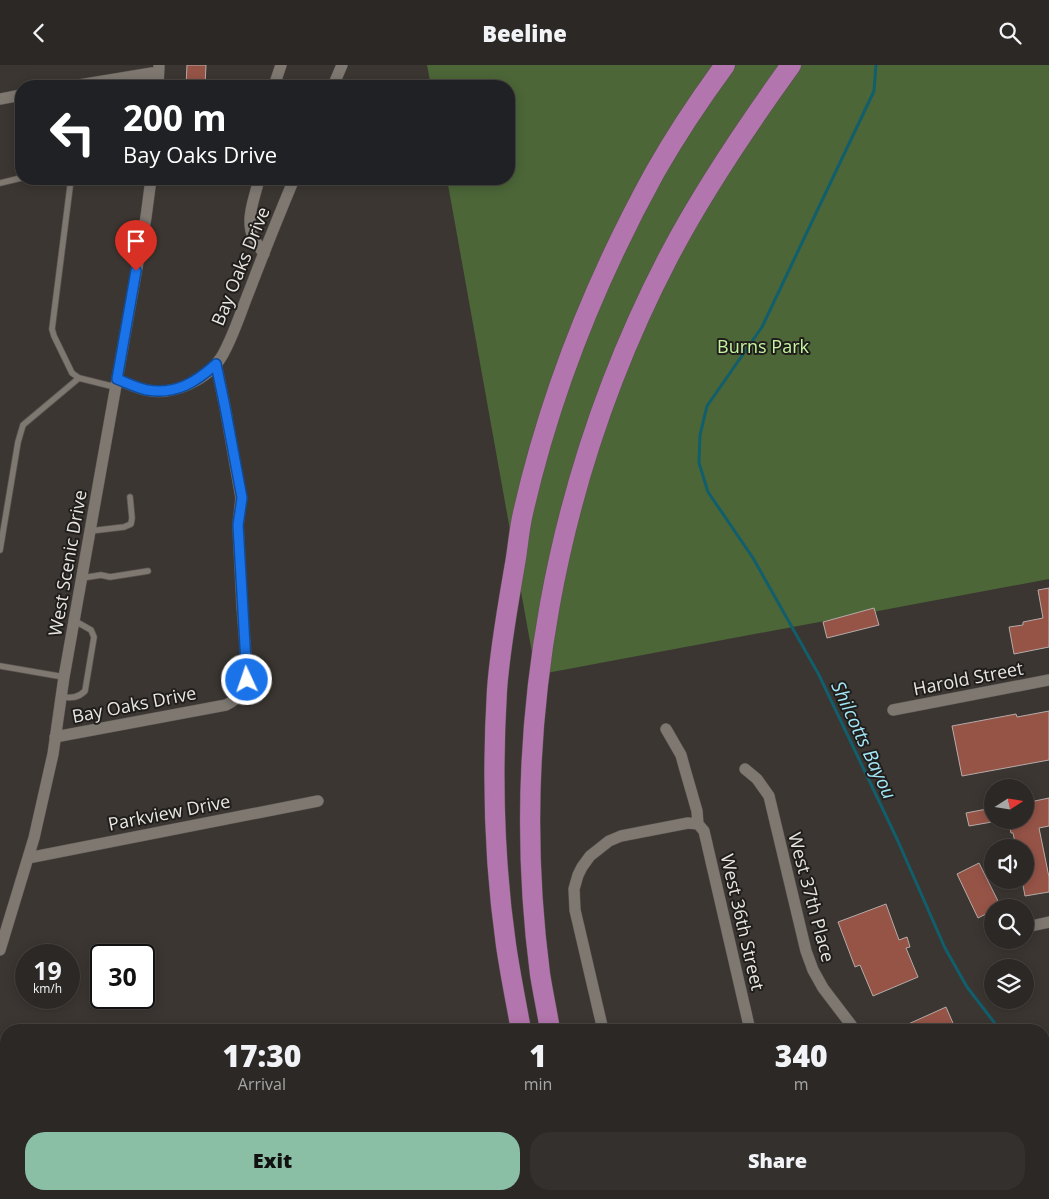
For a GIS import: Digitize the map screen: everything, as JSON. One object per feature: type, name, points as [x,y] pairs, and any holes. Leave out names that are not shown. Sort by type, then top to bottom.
[{"type":"highway","points":[[520,1024],[506,945],[499,879],[495,795],[499,674],[523,514],[536,464],[567,364],[605,271],[656,171],[702,97],[725,65]]},
{"type":"highway","points":[[549,1024],[540,977],[536,932],[531,841],[532,782],[534,724],[541,662],[562,544],[600,413],[638,321],[669,256],[722,164],[791,65]]},
{"type":"street","points":[[276,80],[281,65]]},
{"type":"street","points":[[336,80],[342,65]]},
{"type":"street","points":[[102,80],[159,68]]},
{"type":"street","points":[[0,99],[15,96]]},
{"type":"street","name":"West Scenic Drive","points":[[0,950],[34,838],[55,737],[150,185]]},
{"type":"street","points":[[258,185],[250,217],[250,228],[253,238],[264,253]]},
{"type":"street","name":"Bay Oaks Drive","points":[[116,383],[146,390],[171,390],[193,383],[216,364],[222,356],[234,329],[292,185]]},
{"type":"street","name":"Bay Oaks Drive","points":[[55,737],[226,705],[232,703],[242,694],[247,680],[247,670],[238,525],[242,498],[216,364]]},
{"type":"street","name":"Harold Street","points":[[893,710],[1049,680]]},
{"type":"street","name":"West 36th Street","points":[[666,729],[681,755],[697,811],[698,824],[704,831],[749,1024]]},
{"type":"street","name":"West 37th Place","points":[[745,769],[757,779],[768,796],[806,951],[813,970],[823,988],[850,1024]]},
{"type":"street","name":"Parkview Drive","points":[[28,858],[318,801]]},
{"type":"street","points":[[602,1024],[575,910],[574,889],[578,875],[590,856],[609,841],[621,836],[688,823],[698,824]]},
{"type":"street","points":[[1034,925],[1049,922]]},
{"type":"lane","points":[[0,183],[15,179]]},
{"type":"lane","points":[[70,185],[52,329],[72,373],[79,378],[116,383]]},
{"type":"lane","points":[[0,550],[18,442],[24,425],[79,378]]},
{"type":"lane","points":[[90,531],[124,527],[131,524],[130,497]]},
{"type":"lane","points":[[82,578],[101,575],[110,577],[148,571]]},
{"type":"lane","points":[[62,697],[74,698],[86,691],[94,637],[91,630],[75,621]]},
{"type":"lane","points":[[0,666],[64,677]]},
{"type":"green space","name":"Burns Park","points":[[427,65],[1049,65],[1049,579],[536,675],[448,185],[515,185],[515,80],[430,80]]},
{"type":"building","points":[[187,65],[206,65],[205,80],[186,80]]},
{"type":"building","points":[[1049,588],[1049,647],[1014,654],[1009,627],[1023,625],[1023,622],[1043,618],[1038,590]]},
{"type":"building","points":[[874,608],[879,625],[827,638],[823,622]]},
{"type":"building","points":[[1049,711],[1049,760],[962,776],[952,726],[1016,714],[1017,717]]},
{"type":"building","points":[[1049,798],[1049,826],[1039,828],[1049,877],[1049,892],[1025,896],[1024,889],[1034,889],[1034,839],[1014,839],[1010,829],[1034,829],[1034,801]]},
{"type":"building","points":[[984,810],[984,823],[969,826],[966,813]]},
{"type":"building","points":[[979,863],[984,873],[984,889],[992,889],[997,899],[984,899],[984,915],[978,918],[957,874]]},
{"type":"building","points":[[886,904],[899,940],[907,937],[910,947],[906,948],[918,977],[873,996],[860,965],[855,967],[838,922]]},
{"type":"building","points":[[946,1007],[953,1024],[908,1024]]},
{"type":"waterway","name":"Shilcotts Bayou","points":[[876,65],[874,91],[762,327],[707,406],[700,435],[699,463],[708,492],[753,558],[819,675],[897,839],[945,948],[967,987],[995,1024]]},
{"type":"route","points":[[136,271],[117,379],[146,390],[171,390],[193,383],[216,364],[242,498],[238,525],[247,680]]}]
